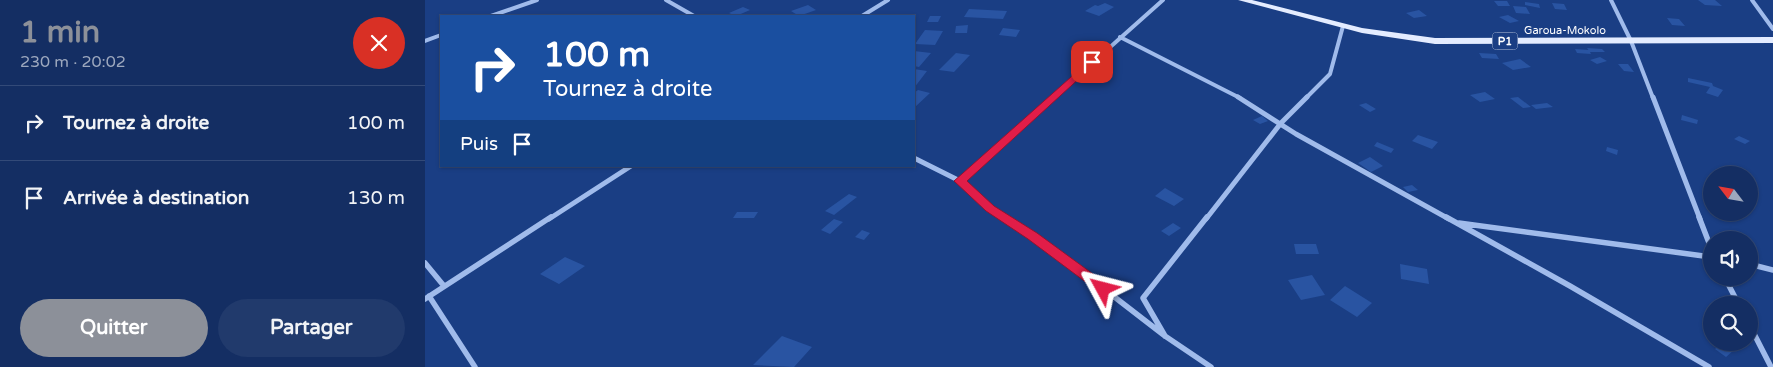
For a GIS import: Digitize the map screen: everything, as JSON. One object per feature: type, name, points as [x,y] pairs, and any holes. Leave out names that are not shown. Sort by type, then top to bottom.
[{"type":"main road","name":"Garoua-Mokolo","points":[[1242,0],[1397,38],[1435,41],[1773,40]]},
{"type":"street","points":[[494,15],[537,0]]},
{"type":"street","points":[[666,0],[692,15]]},
{"type":"street","points":[[864,15],[887,0]]},
{"type":"street","points":[[960,181],[1163,0]]},
{"type":"street","points":[[1611,0],[1631,41],[1704,231]]},
{"type":"street","points":[[1752,0],[1773,30]]},
{"type":"street","points":[[1165,336],[1143,298],[1281,123],[1330,74],[1343,26]]},
{"type":"street","points":[[425,41],[440,35]]},
{"type":"street","points":[[1120,38],[1240,98],[1709,367]]},
{"type":"street","points":[[915,158],[960,181],[990,209],[1073,265],[1165,336],[1211,367]]},
{"type":"street","points":[[475,367],[427,297],[629,167]]},
{"type":"street","points":[[1455,222],[1703,256]]},
{"type":"street","points":[[425,263],[445,286]]},
{"type":"street","points":[[1758,266],[1773,270]]},
{"type":"street","points":[[1758,342],[1771,367]]},
{"type":"building","points":[[1698,0],[1715,0],[1722,6],[1705,5]]},
{"type":"building","points":[[1494,1],[1507,1],[1510,6],[1498,6]]},
{"type":"building","points":[[1525,2],[1539,4],[1540,8],[1525,5]]},
{"type":"building","points":[[1105,3],[1114,7],[1099,16],[1085,11],[1095,5],[1098,6]]},
{"type":"building","points":[[1552,3],[1564,4],[1567,10],[1555,9]]},
{"type":"building","points":[[808,5],[816,10],[802,15],[797,15],[791,11]]},
{"type":"building","points":[[1513,6],[1526,7],[1530,14],[1516,13]]},
{"type":"building","points":[[743,7],[750,10],[738,15],[729,13]]},
{"type":"building","points":[[969,9],[1007,11],[1003,19],[964,17]]},
{"type":"building","points":[[1419,10],[1427,16],[1414,18],[1406,13]]},
{"type":"building","points":[[1508,15],[1519,21],[1510,23],[1499,17]]},
{"type":"building","points":[[930,16],[941,16],[938,22],[927,22]]},
{"type":"building","points":[[1667,18],[1679,19],[1685,26],[1672,25]]},
{"type":"building","points":[[968,25],[967,33],[955,33],[956,26]]},
{"type":"building","points":[[1003,28],[1020,30],[1016,37],[999,35]]},
{"type":"building","points":[[925,30],[943,31],[935,45],[915,44]]},
{"type":"building","points":[[1587,48],[1602,49],[1605,52],[1590,52]]},
{"type":"building","points":[[1575,49],[1589,50],[1591,54],[1577,53]]},
{"type":"building","points":[[915,51],[931,53],[919,67],[915,66]]},
{"type":"building","points":[[956,53],[970,55],[954,72],[939,70]]},
{"type":"building","points":[[1479,53],[1496,54],[1499,59],[1482,58]]},
{"type":"building","points":[[1600,57],[1607,61],[1597,64],[1590,60]]},
{"type":"building","points":[[1520,59],[1531,67],[1513,70],[1502,63]]},
{"type":"building","points":[[1618,64],[1628,64],[1634,72],[1624,71]]},
{"type":"building","points":[[915,69],[927,71],[915,87]]},
{"type":"building","points":[[1688,78],[1712,83],[1713,86],[1723,90],[1718,97],[1706,93],[1710,87],[1688,82]]},
{"type":"building","points":[[918,90],[930,93],[915,107],[915,92]]},
{"type":"building","points":[[1485,92],[1495,99],[1480,102],[1470,95]]},
{"type":"building","points":[[1518,97],[1531,107],[1523,108],[1510,98]]},
{"type":"building","points":[[1366,103],[1376,109],[1370,112],[1359,105]]},
{"type":"building","points":[[1547,103],[1553,107],[1536,109],[1531,105]]},
{"type":"building","points":[[1682,115],[1698,120],[1697,124],[1681,120]]},
{"type":"building","points":[[1262,116],[1268,121],[1260,124],[1253,120]]},
{"type":"building","points":[[1418,135],[1438,142],[1432,149],[1412,141]]},
{"type":"building","points":[[1739,136],[1750,141],[1745,144],[1734,139]]},
{"type":"building","points":[[1377,142],[1394,149],[1391,153],[1374,146]]},
{"type":"building","points":[[1607,147],[1618,150],[1617,155],[1606,151]]},
{"type":"building","points":[[1370,157],[1383,166],[1371,172],[1358,163]]},
{"type":"building","points":[[1412,185],[1418,190],[1408,192],[1403,187]]},
{"type":"building","points":[[1165,188],[1184,199],[1174,206],[1155,196]]},
{"type":"building","points":[[849,194],[857,197],[834,215],[825,211]]},
{"type":"building","points":[[737,212],[758,212],[754,218],[733,218]]},
{"type":"building","points":[[834,219],[843,222],[830,234],[821,230]]},
{"type":"building","points":[[1173,223],[1181,228],[1169,236],[1161,231]]},
{"type":"building","points":[[862,230],[870,233],[864,240],[855,237]]},
{"type":"building","points":[[1294,244],[1316,244],[1319,254],[1296,254]]},
{"type":"building","points":[[565,257],[585,266],[559,284],[540,274]]},
{"type":"building","points":[[1400,264],[1427,269],[1429,284],[1401,279]]},
{"type":"building","points":[[1312,275],[1325,295],[1301,300],[1288,280]]},
{"type":"building","points":[[1345,286],[1372,303],[1357,317],[1330,300]]},
{"type":"building","points":[[782,336],[812,347],[794,367],[753,365]]},
{"type":"building","points":[[1718,351],[1733,351],[1726,357]]},
{"type":"route","points":[[1092,62],[960,181],[990,209],[1033,236],[1103,289]]}]
